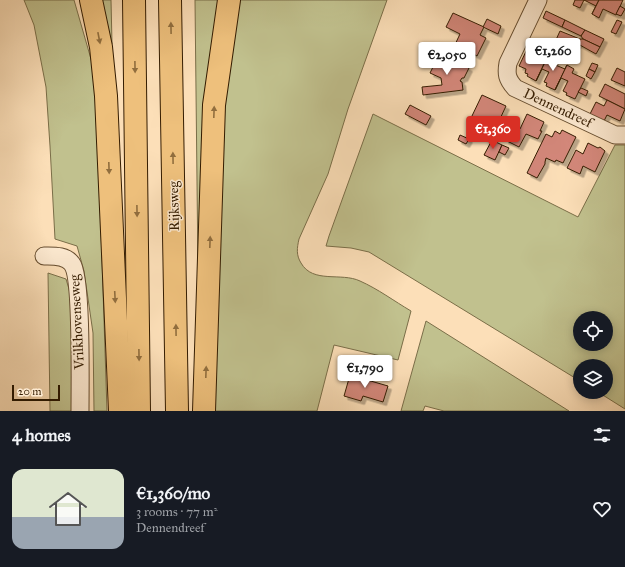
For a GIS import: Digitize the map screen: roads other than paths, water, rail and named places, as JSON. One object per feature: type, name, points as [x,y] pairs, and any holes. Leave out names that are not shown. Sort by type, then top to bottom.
[{"type":"highway","points":[[91,0],[101,47],[106,96],[120,411]]},
{"type":"highway","points":[[134,0],[139,411]]},
{"type":"highway","name":"Rijksweg","points":[[170,0],[177,411]]},
{"type":"highway","points":[[204,411],[214,105],[230,0]]},
{"type":"street","name":"Dennendreef","points":[[538,0],[508,62],[506,72],[508,81],[515,88],[615,135],[625,135]]},
{"type":"street","name":"Vrilkhovenseweg","points":[[44,256],[57,256],[66,259],[72,264],[78,280],[80,411]]}]
